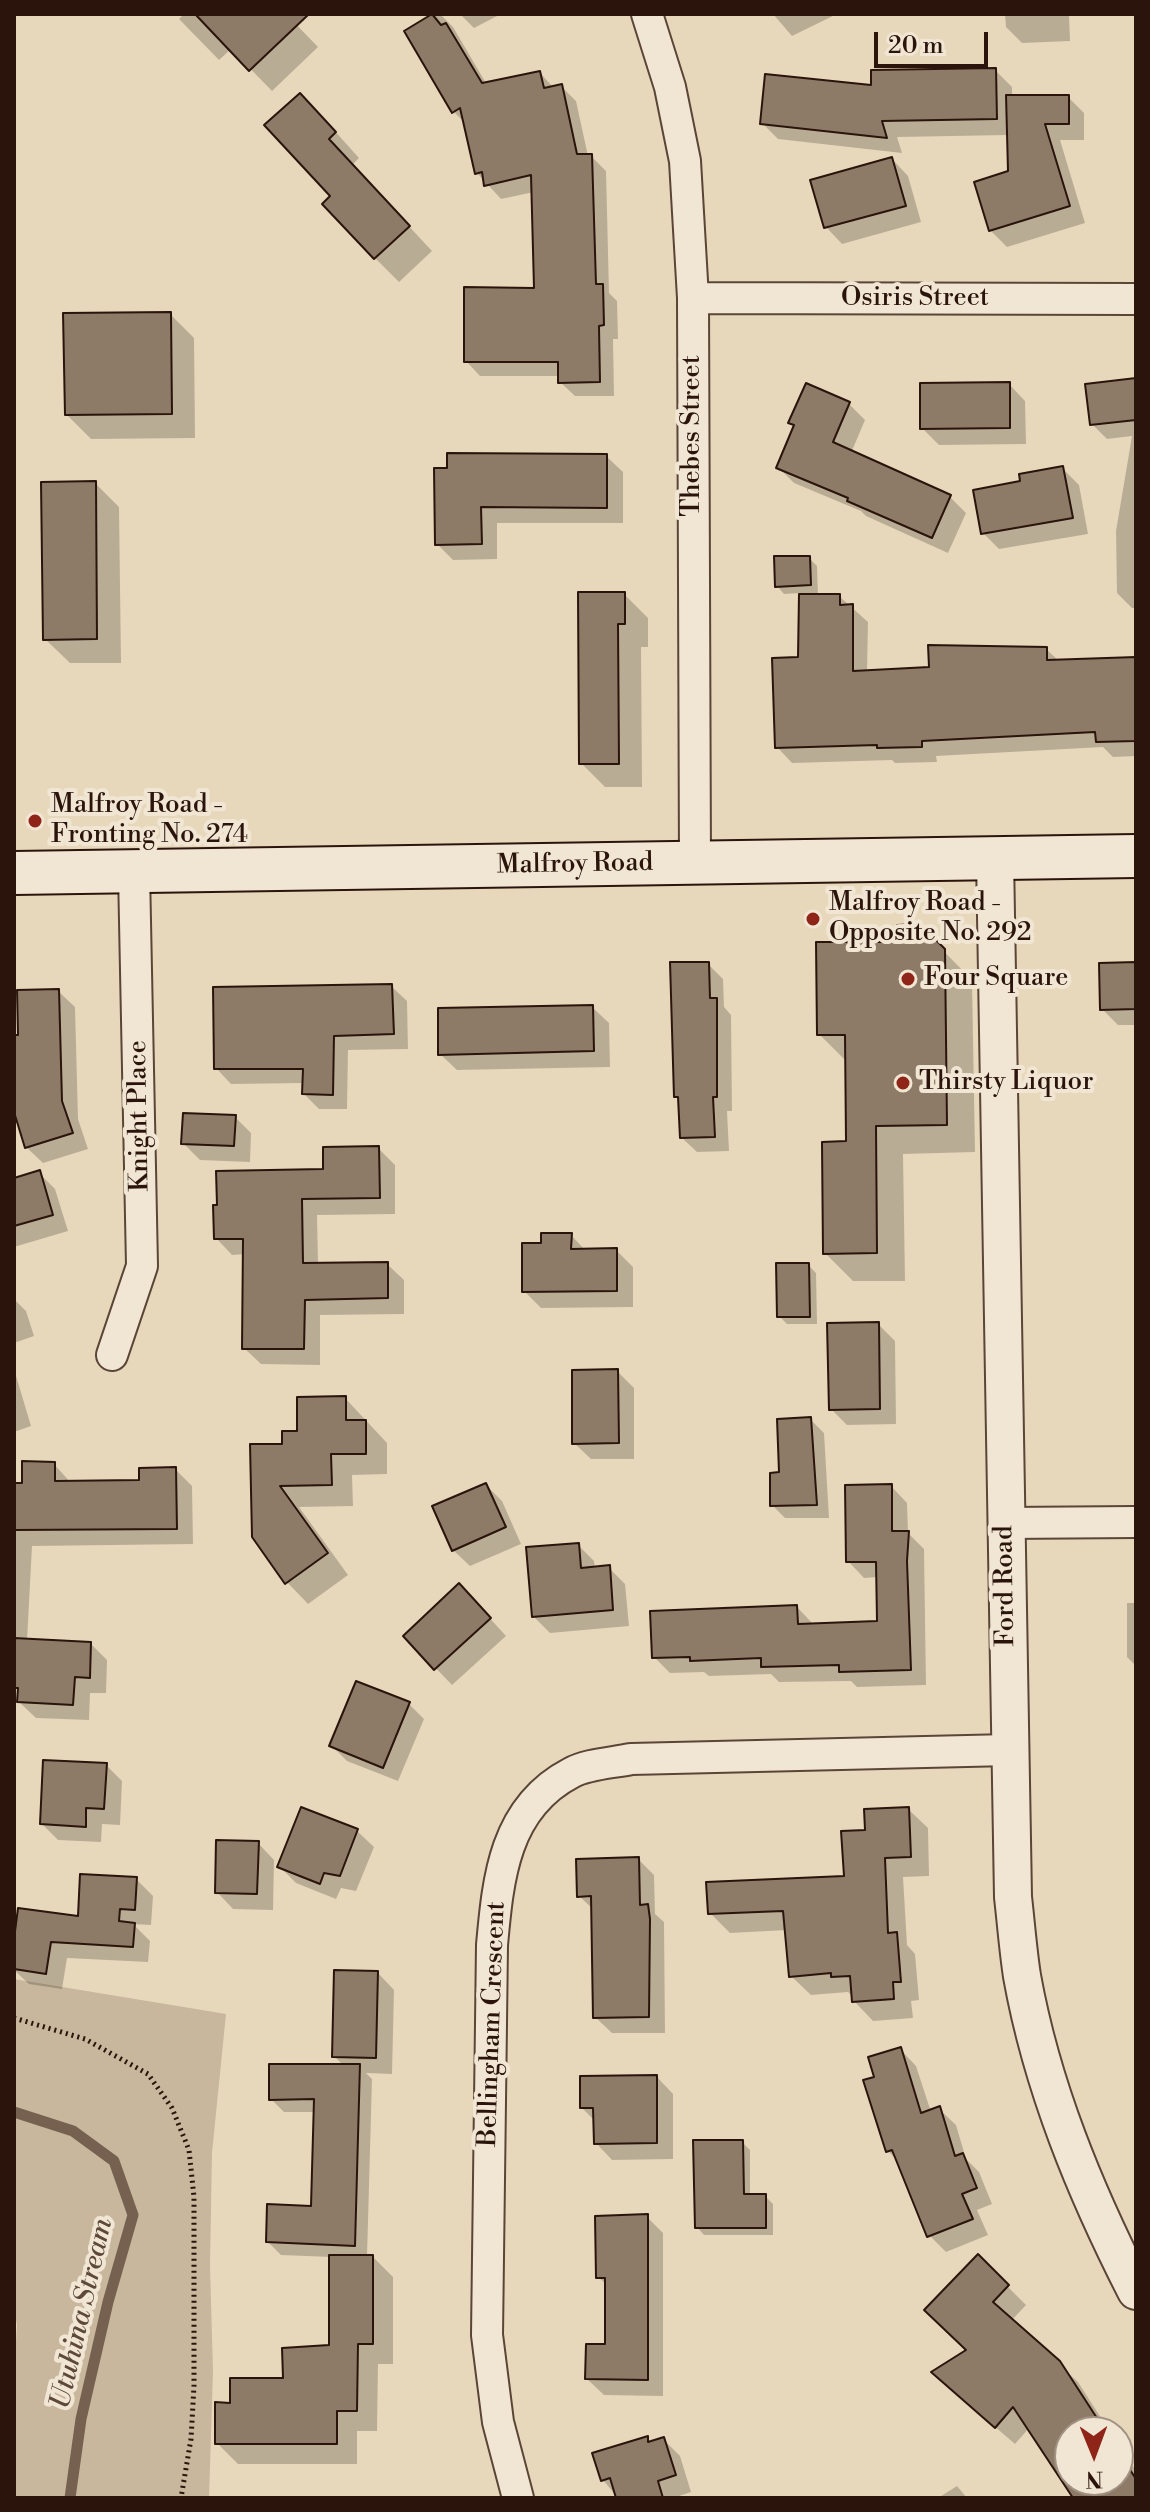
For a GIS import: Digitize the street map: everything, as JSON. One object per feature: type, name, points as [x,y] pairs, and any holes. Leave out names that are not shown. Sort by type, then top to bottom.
[{"type":"main road","name":"Malfroy Road","points":[[14,873],[1136,856]]},
{"type":"street","name":"Thebes Street","points":[[647,14],[670,87],[685,161],[693,298],[695,864]]},
{"type":"street","name":"Osiris Street","points":[[693,298],[1136,299]]},
{"type":"street","name":"Ford Road","points":[[995,858],[1013,1897],[1022,1976],[1044,2068],[1066,2137],[1102,2226],[1136,2291]]},
{"type":"street","name":"Knight Place","points":[[112,1355],[142,1266],[134,872]]},
{"type":"street","points":[[1005,1523],[1136,1522]]},
{"type":"street","name":"Bellingham Crescent","points":[[518,2498],[498,2422],[487,2335],[492,1945],[497,1880],[510,1840],[536,1798],[572,1772],[631,1759],[1009,1750]]},
{"type":"path","points":[[14,2018],[85,2039],[148,2074],[172,2108],[189,2150],[194,2197],[194,2386],[191,2439],[181,2498]]},
{"type":"shaded area","points":[[14,1979],[226,2014],[212,2153],[210,2266],[213,2371],[209,2498],[14,2498],[17,2325],[14,2309]]},
{"type":"building","points":[[195,14],[309,14],[249,71]]},
{"type":"building","points":[[432,14],[441,25],[446,23],[482,83],[540,71],[544,88],[562,84],[577,154],[592,154],[596,284],[603,284],[604,325],[599,326],[600,382],[558,383],[558,362],[464,362],[464,287],[534,288],[531,175],[484,186],[482,172],[475,174],[460,108],[452,113],[404,31]]},
{"type":"building","points":[[996,68],[997,119],[882,121],[887,138],[760,124],[765,74],[871,85],[871,70]]},
{"type":"building","points":[[300,93],[336,132],[329,139],[410,226],[374,259],[322,204],[330,196],[264,125]]},
{"type":"building","points":[[1006,95],[1069,95],[1069,124],[1045,124],[1070,206],[989,231],[974,182],[1008,171]]},
{"type":"building","points":[[892,157],[906,206],[824,228],[810,180]]},
{"type":"building","points":[[171,312],[172,414],[65,415],[63,313]]},
{"type":"building","points":[[1136,378],[1136,420],[1090,425],[1085,384]]},
{"type":"building","points":[[1010,382],[1010,428],[920,429],[920,383]]},
{"type":"building","points":[[806,383],[850,402],[833,442],[951,495],[932,538],[776,468],[794,425],[788,423]]},
{"type":"building","points":[[447,453],[607,454],[607,508],[481,507],[482,544],[435,545],[434,468],[447,468]]},
{"type":"building","points":[[1063,466],[1073,518],[981,534],[973,490],[1020,481],[1019,474]]},
{"type":"building","points":[[96,481],[97,639],[43,640],[41,482]]},
{"type":"building","points":[[774,556],[810,556],[811,585],[775,587]]},
{"type":"building","points":[[578,592],[625,592],[625,624],[618,624],[619,764],[579,764]]},
{"type":"building","points":[[799,594],[840,594],[840,605],[853,604],[853,671],[929,667],[928,645],[1047,647],[1047,660],[1136,657],[1136,741],[1096,742],[1095,732],[922,741],[922,747],[775,748],[772,658],[798,657]]},
{"type":"building","points":[[920,924],[945,949],[947,1125],[876,1126],[877,1253],[823,1254],[822,1142],[846,1141],[845,1035],[817,1035],[816,942],[897,942],[897,925]]},
{"type":"building","points":[[670,962],[709,962],[710,998],[717,998],[717,1097],[713,1097],[715,1137],[680,1138],[678,1097],[674,1097]]},
{"type":"building","points":[[1136,962],[1136,1009],[1100,1010],[1099,963]]},
{"type":"building","points":[[392,984],[394,1034],[334,1036],[333,1095],[302,1094],[303,1069],[214,1069],[213,987]]},
{"type":"building","points":[[59,989],[62,1101],[73,1133],[25,1148],[14,1112],[17,990]]},
{"type":"building","points":[[593,1005],[594,1051],[438,1055],[438,1008]]},
{"type":"building","points":[[183,1113],[236,1115],[234,1146],[181,1144]]},
{"type":"building","points":[[379,1146],[380,1198],[302,1199],[303,1263],[388,1262],[388,1298],[305,1300],[304,1349],[242,1349],[243,1239],[214,1239],[216,1171],[323,1169],[323,1147]]},
{"type":"building","points":[[40,1170],[53,1215],[14,1226],[14,1178]]},
{"type":"building","points":[[541,1233],[572,1233],[571,1249],[617,1248],[617,1291],[522,1292],[522,1243],[541,1243]]},
{"type":"building","points":[[776,1263],[809,1263],[810,1317],[777,1317]]},
{"type":"building","points":[[879,1322],[880,1409],[829,1410],[827,1323]]},
{"type":"building","points":[[618,1369],[619,1443],[572,1444],[572,1370]]},
{"type":"building","points":[[346,1396],[346,1420],[366,1420],[366,1454],[331,1454],[332,1485],[280,1486],[328,1553],[285,1584],[252,1537],[250,1444],[282,1444],[282,1431],[297,1431],[297,1397]]},
{"type":"building","points":[[811,1417],[817,1505],[770,1506],[770,1473],[779,1472],[777,1419]]},
{"type":"building","points":[[22,1461],[55,1462],[55,1481],[139,1480],[139,1468],[176,1467],[177,1529],[14,1530],[14,1483],[22,1483]]},
{"type":"building","points":[[486,1483],[506,1527],[452,1551],[432,1506]]},
{"type":"building","points":[[892,1484],[892,1531],[909,1531],[907,1561],[911,1670],[839,1672],[839,1665],[761,1667],[761,1658],[690,1661],[690,1657],[652,1658],[650,1611],[797,1605],[798,1624],[877,1621],[876,1562],[846,1562],[845,1485]]},
{"type":"building","points":[[579,1543],[581,1568],[610,1565],[613,1610],[532,1617],[526,1547]]},
{"type":"building","points":[[459,1583],[491,1618],[434,1670],[403,1636]]},
{"type":"building","points":[[14,1638],[91,1642],[90,1678],[75,1677],[73,1705],[17,1702]]},
{"type":"building","points":[[356,1681],[410,1702],[383,1768],[329,1746]]},
{"type":"building","points":[[43,1760],[107,1763],[104,1809],[86,1808],[86,1827],[40,1824]]},
{"type":"building","points":[[301,1807],[358,1829],[340,1876],[324,1873],[320,1884],[277,1867]]},
{"type":"building","points":[[909,1807],[911,1857],[885,1858],[888,1933],[897,1932],[901,1982],[893,1982],[894,1999],[852,2002],[850,1976],[831,1977],[831,1973],[789,1977],[783,1911],[708,1914],[706,1882],[844,1876],[841,1831],[865,1830],[864,1809]]},
{"type":"building","points":[[216,1840],[259,1841],[257,1894],[215,1893]]},
{"type":"building","points":[[639,1857],[640,1905],[648,1904],[650,1919],[649,2017],[593,2018],[591,1896],[577,1897],[576,1859]]},
{"type":"building","points":[[80,1874],[137,1877],[135,1910],[120,1909],[119,1921],[135,1923],[133,1947],[51,1942],[46,1974],[14,1969],[18,1908],[78,1916]]},
{"type":"building","points":[[334,1970],[378,1971],[376,2058],[332,2057]]},
{"type":"building","points":[[901,2047],[921,2113],[940,2106],[955,2156],[963,2153],[977,2188],[962,2194],[973,2219],[927,2237],[892,2150],[886,2152],[863,2080],[874,2077],[868,2057]]},
{"type":"building","points":[[269,2064],[360,2064],[355,2246],[266,2242],[267,2204],[311,2206],[314,2099],[269,2100]]},
{"type":"building","points":[[657,2075],[657,2143],[594,2144],[593,2108],[580,2108],[580,2076]]},
{"type":"building","points":[[693,2140],[743,2140],[744,2194],[766,2194],[766,2228],[695,2228]]},
{"type":"building","points":[[648,2214],[648,2380],[585,2379],[586,2344],[605,2344],[605,2278],[596,2278],[595,2216]]},
{"type":"building","points":[[978,2254],[1009,2285],[993,2302],[1060,2361],[1096,2416],[1054,2416],[1054,2469],[1013,2407],[995,2428],[931,2372],[966,2350],[924,2310]]},
{"type":"building","points":[[329,2255],[373,2255],[373,2344],[358,2344],[357,2411],[337,2411],[337,2444],[215,2444],[215,2402],[230,2403],[230,2378],[283,2378],[282,2348],[329,2345]]},
{"type":"building","points":[[648,2436],[648,2442],[664,2437],[676,2475],[658,2481],[663,2498],[616,2498],[610,2478],[601,2481],[592,2453]]},
{"type":"building","points":[[1134,2476],[1136,2479],[1136,2498],[1073,2498],[1134,2496]]},
{"type":"waterway","name":"Utuhina Stream","points":[[14,2112],[73,2131],[114,2161],[133,2215],[108,2302],[81,2419],[70,2498]]},
{"type":"place","name":"Malfroy Road - Fronting No. 274","points":[[35,821]]},
{"type":"place","name":"Malfroy Road - Opposite No. 292","points":[[813,919]]},
{"type":"place","name":"Four Square","points":[[908,979]]},
{"type":"place","name":"Thirsty Liquor","points":[[903,1083]]}]
